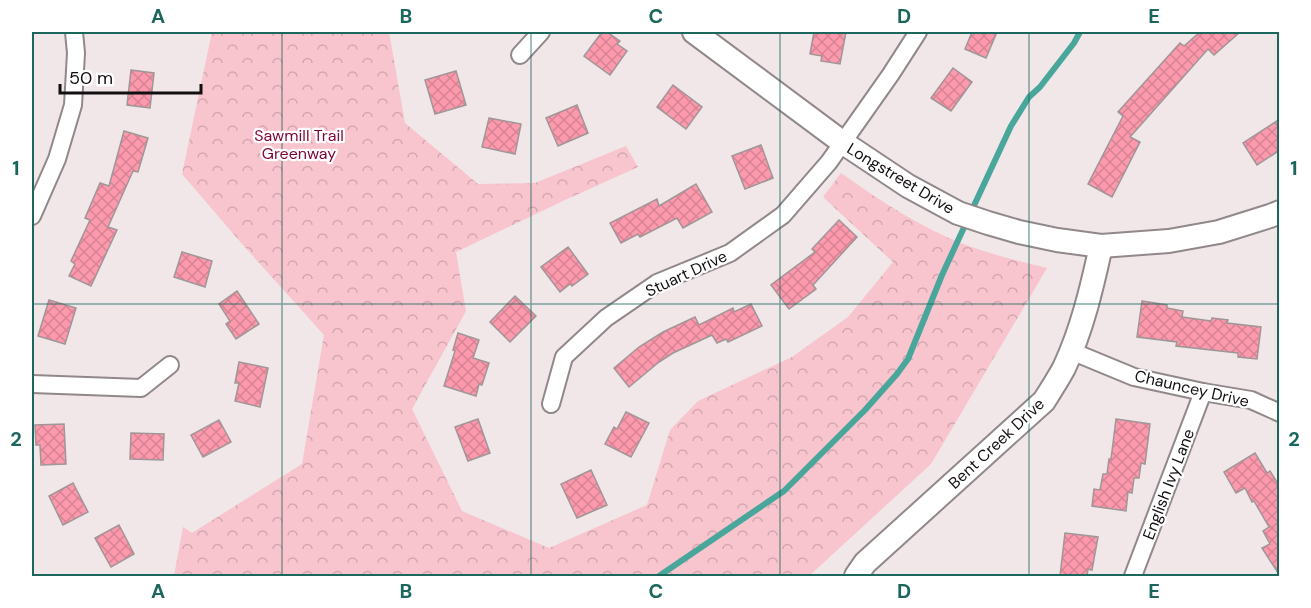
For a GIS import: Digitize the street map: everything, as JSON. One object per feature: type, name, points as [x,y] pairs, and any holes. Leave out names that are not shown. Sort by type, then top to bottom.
[{"type":"street","points":[[32,216],[57,159],[73,105],[74,32]]},
{"type":"street","points":[[520,55],[541,32]]},
{"type":"street","name":"Longstreet Drive","points":[[694,32],[842,142],[908,186],[958,213],[1019,232],[1101,246],[1169,241],[1219,232],[1280,212]]},
{"type":"street","name":"Stuart Drive","points":[[551,404],[564,357],[606,318],[657,283],[730,253],[783,215],[829,162],[918,32]]},
{"type":"street","name":"Bent Creek Drive","points":[[856,576],[865,564],[1044,401],[1063,370],[1071,351],[1101,246]]},
{"type":"street","name":"Chauncey Drive","points":[[1071,351],[1134,377],[1251,400],[1280,413]]},
{"type":"street","points":[[32,384],[141,388],[170,365]]},
{"type":"street","name":"English Ivy Lane","points":[[1133,576],[1203,392]]},
{"type":"green space","name":"Sawmill Trail Greenway","points":[[212,32],[389,32],[405,123],[478,184],[535,183],[626,146],[638,167],[456,252],[466,311],[412,409],[462,511],[549,548],[647,505],[670,430],[698,401],[792,357],[848,317],[893,262],[823,197],[841,173],[929,229],[993,254],[1047,268],[931,464],[809,576],[174,576],[183,527],[192,533],[302,464],[324,335],[182,174]]},
{"type":"building","points":[[602,32],[607,32],[620,41],[617,44],[627,51],[610,75],[584,56]]},
{"type":"building","points":[[814,32],[846,32],[840,64],[821,61],[822,56],[810,54]]},
{"type":"building","points":[[972,32],[997,32],[986,58],[965,49]]},
{"type":"building","points":[[1200,32],[1240,32],[1214,55],[1208,49],[1130,137],[1140,142],[1112,197],[1088,184],[1123,116],[1118,112],[1180,43],[1184,46]]},
{"type":"building","points":[[953,68],[972,82],[951,111],[931,98]]},
{"type":"building","points":[[131,70],[154,73],[150,108],[127,105]]},
{"type":"building","points":[[456,71],[466,105],[435,114],[425,80]]},
{"type":"building","points":[[673,85],[702,107],[686,129],[657,107]]},
{"type":"building","points":[[577,105],[588,133],[558,146],[546,118]]},
{"type":"building","points":[[489,118],[521,124],[515,154],[482,147]]},
{"type":"building","points":[[1280,119],[1280,150],[1257,165],[1243,143]]},
{"type":"building","points":[[124,131],[148,138],[138,172],[133,171],[108,227],[117,230],[91,286],[69,276],[75,264],[71,261],[90,220],[85,218],[100,183],[109,186]]},
{"type":"building","points":[[761,145],[773,178],[745,189],[732,156]]},
{"type":"building","points":[[696,184],[712,212],[683,228],[677,218],[640,237],[638,234],[621,243],[610,223],[657,199],[659,206]]},
{"type":"building","points":[[839,220],[857,237],[813,285],[816,289],[789,309],[771,285],[815,252],[812,249]]},
{"type":"building","points":[[568,247],[588,274],[560,292],[541,267]]},
{"type":"building","points":[[182,252],[212,261],[205,287],[174,277]]},
{"type":"building","points":[[237,291],[259,324],[236,339],[226,324],[230,321],[219,304]]},
{"type":"building","points":[[515,296],[536,316],[510,342],[490,322]]},
{"type":"building","points":[[49,300],[76,308],[65,344],[38,336]]},
{"type":"building","points":[[1142,301],[1167,305],[1167,308],[1183,311],[1182,317],[1211,321],[1212,318],[1228,320],[1227,323],[1261,327],[1257,359],[1238,357],[1238,353],[1176,346],[1177,342],[1137,337]]},
{"type":"building","points":[[751,304],[762,326],[728,342],[726,339],[717,343],[712,335],[673,353],[629,387],[614,368],[639,347],[663,332],[695,317],[699,325],[733,308],[734,312]]},
{"type":"building","points":[[458,333],[479,340],[473,358],[489,363],[476,396],[444,386]]},
{"type":"building","points":[[239,362],[268,368],[260,407],[235,401],[239,383],[235,383]]},
{"type":"building","points":[[626,412],[649,423],[631,457],[605,444],[614,427],[617,429]]},
{"type":"building","points":[[478,419],[490,453],[468,461],[455,427]]},
{"type":"building","points":[[1116,419],[1150,424],[1145,464],[1141,463],[1139,478],[1134,478],[1132,493],[1128,492],[1126,511],[1092,506],[1094,489],[1100,490],[1103,474],[1107,474]]},
{"type":"building","points":[[219,420],[231,442],[203,457],[191,435]]},
{"type":"building","points":[[64,424],[66,464],[41,465],[40,445],[36,445],[35,425]]},
{"type":"building","points":[[131,433],[164,434],[163,460],[130,459]]},
{"type":"building","points":[[1255,453],[1267,473],[1270,471],[1280,487],[1280,576],[1262,548],[1270,544],[1263,531],[1269,527],[1245,488],[1236,493],[1224,472]]},
{"type":"building","points":[[591,470],[607,505],[577,518],[561,484]]},
{"type":"building","points":[[73,483],[88,512],[63,525],[49,496]]},
{"type":"building","points":[[119,525],[134,554],[111,567],[95,538]]},
{"type":"building","points":[[1065,533],[1098,537],[1092,570],[1088,569],[1087,576],[1060,576]]},
{"type":"waterway","points":[[971,212],[1011,126],[1029,97],[1040,87],[1080,32]]},
{"type":"waterway","points":[[659,576],[784,491],[865,410],[897,374],[908,359],[967,221]]}]
